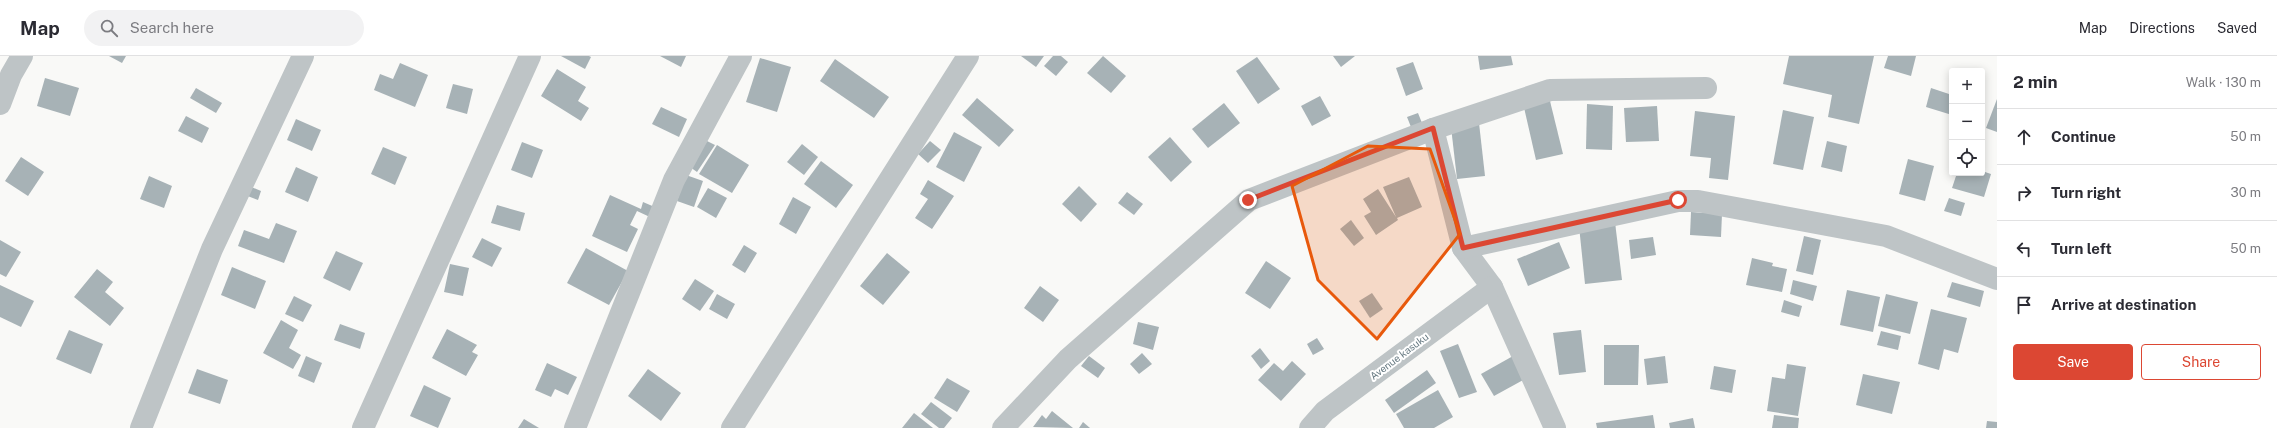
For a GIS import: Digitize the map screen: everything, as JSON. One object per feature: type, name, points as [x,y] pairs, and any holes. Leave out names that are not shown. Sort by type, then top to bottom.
[{"type":"street","points":[[0,104],[11,75],[22,56]]},
{"type":"street","points":[[140,428],[212,248],[303,56]]},
{"type":"street","points":[[363,428],[530,56]]},
{"type":"street","points":[[575,428],[674,180],[741,56]]},
{"type":"street","points":[[732,428],[968,56]]},
{"type":"street","points":[[1003,428],[1068,359],[1248,200],[1433,128],[1550,90],[1706,88]]},
{"type":"street","points":[[1433,128],[1463,248],[1492,287],[1555,428]]},
{"type":"street","points":[[1463,248],[1678,200],[1698,201],[1886,236],[1997,279]]},
{"type":"street","name":"Avenue kasuku","points":[[1310,428],[1325,411],[1492,287]]},
{"type":"highlighted area","points":[[1368,146],[1430,149],[1460,234],[1377,339],[1318,280],[1292,186]]},
{"type":"building","points":[[109,56],[126,56],[122,63]]},
{"type":"building","points":[[561,56],[589,56],[591,57],[585,69]]},
{"type":"building","points":[[660,56],[686,56],[681,67]]},
{"type":"building","points":[[1021,56],[1044,56],[1036,67]]},
{"type":"building","points":[[1053,56],[1061,56],[1068,62],[1056,76],[1044,66]]},
{"type":"building","points":[[1103,56],[1126,76],[1111,93],[1087,73]]},
{"type":"building","points":[[1333,56],[1355,56],[1341,67]]},
{"type":"building","points":[[1478,56],[1511,56],[1513,65],[1480,70]]},
{"type":"building","points":[[1789,56],[1874,56],[1859,124],[1828,117],[1832,95],[1783,84]]},
{"type":"building","points":[[1888,56],[1916,56],[1911,76],[1884,68]]},
{"type":"building","points":[[1257,57],[1280,89],[1258,104],[1236,71]]},
{"type":"building","points":[[760,58],[791,67],[777,112],[746,102]]},
{"type":"building","points":[[835,59],[889,97],[874,118],[820,81]]},
{"type":"building","points":[[1413,62],[1423,89],[1406,96],[1396,68]]},
{"type":"building","points":[[400,63],[428,75],[415,107],[374,90],[380,74],[393,79]]},
{"type":"building","points":[[557,69],[586,87],[578,101],[589,108],[581,121],[541,96]]},
{"type":"building","points":[[45,78],[79,88],[70,116],[37,106]]},
{"type":"building","points":[[453,84],[473,89],[467,114],[446,108]]},
{"type":"building","points":[[196,88],[222,103],[216,113],[190,98]]},
{"type":"building","points":[[1931,88],[1949,94],[1949,114],[1926,107]]},
{"type":"building","points":[[1320,96],[1331,116],[1312,126],[1301,106]]},
{"type":"building","points":[[1549,97],[1563,154],[1536,160],[1523,103]]},
{"type":"building","points":[[977,98],[1014,130],[999,147],[962,115]]},
{"type":"building","points":[[1997,99],[1997,132],[1986,128]]},
{"type":"building","points":[[1224,103],[1240,123],[1208,148],[1192,129]]},
{"type":"building","points":[[1587,104],[1613,106],[1612,150],[1586,149]]},
{"type":"building","points":[[1657,106],[1659,141],[1626,142],[1624,108]]},
{"type":"building","points":[[661,107],[687,119],[679,137],[652,124]]},
{"type":"building","points":[[1783,110],[1814,117],[1803,170],[1773,164]]},
{"type":"building","points":[[1695,111],[1735,116],[1728,180],[1709,178],[1711,158],[1690,156]]},
{"type":"building","points":[[1418,113],[1422,123],[1411,127],[1407,117]]},
{"type":"building","points":[[186,116],[209,128],[202,143],[178,131]]},
{"type":"building","points":[[296,119],[321,130],[312,151],[287,140]]},
{"type":"building","points":[[1479,123],[1485,176],[1457,179],[1451,127]]},
{"type":"building","points":[[954,132],[982,147],[964,182],[936,167]]},
{"type":"building","points":[[1170,137],[1192,162],[1171,182],[1148,157]]},
{"type":"building","points":[[707,141],[715,145],[697,172],[690,167]]},
{"type":"building","points":[[930,141],[941,150],[928,163],[918,154]]},
{"type":"building","points":[[1827,141],[1847,146],[1842,172],[1821,167]]},
{"type":"building","points":[[522,142],[543,150],[532,178],[511,170]]},
{"type":"building","points":[[802,144],[818,157],[804,175],[787,162]]},
{"type":"building","points":[[717,145],[749,165],[732,193],[699,174]]},
{"type":"building","points":[[383,147],[407,157],[395,185],[371,174]]},
{"type":"building","points":[[21,157],[44,172],[28,196],[5,181]]},
{"type":"building","points":[[1908,159],[1934,166],[1925,201],[1899,194]]},
{"type":"building","points":[[821,161],[853,185],[836,208],[804,184]]},
{"type":"building","points":[[296,167],[318,177],[308,202],[285,192]]},
{"type":"building","points":[[1985,172],[1991,174],[1984,197],[1952,188],[1956,176],[1985,176]]},
{"type":"building","points":[[686,175],[703,181],[694,207],[677,201]]},
{"type":"building","points":[[149,176],[172,186],[164,208],[140,199]]},
{"type":"building","points":[[1409,177],[1422,207],[1397,218],[1398,220],[1376,235],[1364,216],[1371,212],[1363,199],[1378,189],[1396,217],[1383,187]]},
{"type":"building","points":[[928,180],[954,196],[932,229],[915,218],[928,199],[920,194]]},
{"type":"building","points":[[249,186],[261,191],[258,200],[245,195]]},
{"type":"building","points":[[1079,186],[1097,204],[1081,222],[1062,204]]},
{"type":"building","points":[[708,188],[727,198],[716,218],[697,207]]},
{"type":"building","points":[[1127,192],[1143,204],[1134,215],[1118,203]]},
{"type":"building","points":[[610,195],[641,209],[643,202],[657,208],[652,218],[637,211],[630,225],[638,229],[627,252],[592,236]]},
{"type":"building","points":[[793,197],[811,207],[796,234],[779,224]]},
{"type":"building","points":[[1949,198],[1965,203],[1961,216],[1944,211]]},
{"type":"building","points":[[497,205],[525,213],[520,231],[491,223]]},
{"type":"building","points":[[1691,212],[1722,214],[1721,237],[1690,235]]},
{"type":"building","points":[[1351,220],[1364,238],[1354,246],[1340,229]]},
{"type":"building","points":[[1615,222],[1622,280],[1585,284],[1579,226]]},
{"type":"building","points":[[276,223],[297,231],[284,263],[238,246],[244,230],[269,239]]},
{"type":"building","points":[[1804,236],[1821,240],[1813,275],[1796,271]]},
{"type":"building","points":[[1653,237],[1656,255],[1631,259],[1629,240]]},
{"type":"building","points":[[482,238],[502,248],[492,267],[472,257]]},
{"type":"building","points":[[0,240],[21,252],[6,277],[0,274]]},
{"type":"building","points":[[1559,242],[1570,268],[1528,286],[1517,259]]},
{"type":"building","points":[[744,245],[757,253],[745,273],[732,265]]},
{"type":"building","points":[[586,248],[628,271],[609,305],[567,283]]},
{"type":"building","points":[[336,251],[363,263],[350,291],[323,278]]},
{"type":"building","points":[[887,253],[910,272],[883,305],[860,286]]},
{"type":"building","points":[[1752,258],[1773,263],[1772,266],[1787,269],[1782,292],[1746,285]]},
{"type":"building","points":[[1266,261],[1291,278],[1270,309],[1245,293]]},
{"type":"building","points":[[450,264],[469,268],[463,296],[444,292]]},
{"type":"building","points":[[232,267],[266,281],[255,309],[221,295]]},
{"type":"building","points":[[97,269],[113,282],[105,292],[124,308],[110,326],[74,297]]},
{"type":"building","points":[[695,279],[714,291],[700,311],[682,299]]},
{"type":"building","points":[[1793,280],[1817,286],[1813,301],[1790,294]]},
{"type":"building","points":[[1952,282],[1984,291],[1980,307],[1947,297]]},
{"type":"building","points":[[0,285],[34,301],[21,327],[0,317]]},
{"type":"building","points":[[1040,286],[1059,300],[1043,322],[1024,308]]},
{"type":"building","points":[[1847,290],[1880,297],[1873,332],[1840,325]]},
{"type":"building","points":[[1372,293],[1383,309],[1370,318],[1359,301]]},
{"type":"building","points":[[717,294],[735,304],[727,319],[709,309]]},
{"type":"building","points":[[1886,294],[1918,302],[1910,334],[1878,326]]},
{"type":"building","points":[[294,296],[312,305],[303,322],[285,314]]},
{"type":"building","points":[[1784,300],[1802,306],[1799,317],[1781,312]]},
{"type":"building","points":[[1931,309],[1967,318],[1958,353],[1944,349],[1939,370],[1918,364]]},
{"type":"building","points":[[281,320],[298,330],[289,348],[301,355],[293,369],[263,353]]},
{"type":"building","points":[[1138,322],[1159,327],[1153,350],[1133,344]]},
{"type":"building","points":[[340,324],[365,333],[360,349],[334,340]]},
{"type":"building","points":[[447,329],[477,345],[472,352],[478,355],[466,376],[432,358]]},
{"type":"building","points":[[69,330],[103,344],[91,374],[56,359]]},
{"type":"building","points":[[1581,330],[1586,372],[1559,375],[1553,333]]},
{"type":"building","points":[[1881,331],[1901,336],[1898,350],[1877,345]]},
{"type":"building","points":[[1317,338],[1324,349],[1313,355],[1307,344]]},
{"type":"building","points":[[1458,344],[1477,392],[1459,398],[1440,351]]},
{"type":"building","points":[[1604,345],[1639,345],[1638,385],[1604,385]]},
{"type":"building","points":[[1260,348],[1270,361],[1261,369],[1251,356]]},
{"type":"building","points":[[1142,353],[1152,364],[1139,374],[1130,364]]},
{"type":"building","points":[[306,356],[322,363],[314,383],[298,376]]},
{"type":"building","points":[[1089,356],[1105,368],[1098,378],[1081,366]]},
{"type":"building","points":[[1513,356],[1525,379],[1494,396],[1481,374]]},
{"type":"building","points":[[1665,356],[1668,383],[1647,385],[1644,359]]},
{"type":"building","points":[[1292,361],[1306,374],[1281,401],[1258,380],[1274,363],[1283,371]]},
{"type":"building","points":[[547,363],[577,377],[568,395],[555,389],[551,397],[535,390]]},
{"type":"building","points":[[1787,364],[1806,367],[1798,416],[1767,411],[1772,377],[1785,379]]},
{"type":"building","points":[[1714,366],[1736,370],[1732,393],[1710,389]]},
{"type":"building","points":[[197,369],[228,380],[220,404],[188,393]]},
{"type":"building","points":[[648,369],[681,393],[661,421],[628,396]]},
{"type":"building","points":[[1427,370],[1436,383],[1394,413],[1385,400]]},
{"type":"building","points":[[1863,374],[1900,382],[1892,414],[1856,405]]},
{"type":"building","points":[[947,378],[970,391],[957,412],[934,398]]},
{"type":"building","points":[[424,385],[451,398],[438,428],[410,416]]},
{"type":"building","points":[[1438,390],[1453,417],[1434,428],[1404,428],[1396,414]]},
{"type":"building","points":[[931,402],[952,418],[944,428],[939,428],[921,414]]},
{"type":"building","points":[[1052,411],[1073,428],[1033,427],[1042,415],[1046,419]]},
{"type":"building","points":[[914,413],[933,428],[902,428]]},
{"type":"building","points":[[1653,415],[1655,428],[1597,428],[1596,423]]},
{"type":"building","points":[[1774,415],[1799,418],[1798,428],[1772,428]]},
{"type":"building","points":[[1693,418],[1695,428],[1670,428],[1669,423]]},
{"type":"building","points":[[524,419],[539,428],[518,428]]},
{"type":"building","points":[[1987,421],[1997,422],[1997,428],[1986,428]]},
{"type":"building","points":[[1083,422],[1090,428],[1079,428]]},
{"type":"route","points":[[1248,200],[1433,128],[1463,248],[1678,200]]}]
